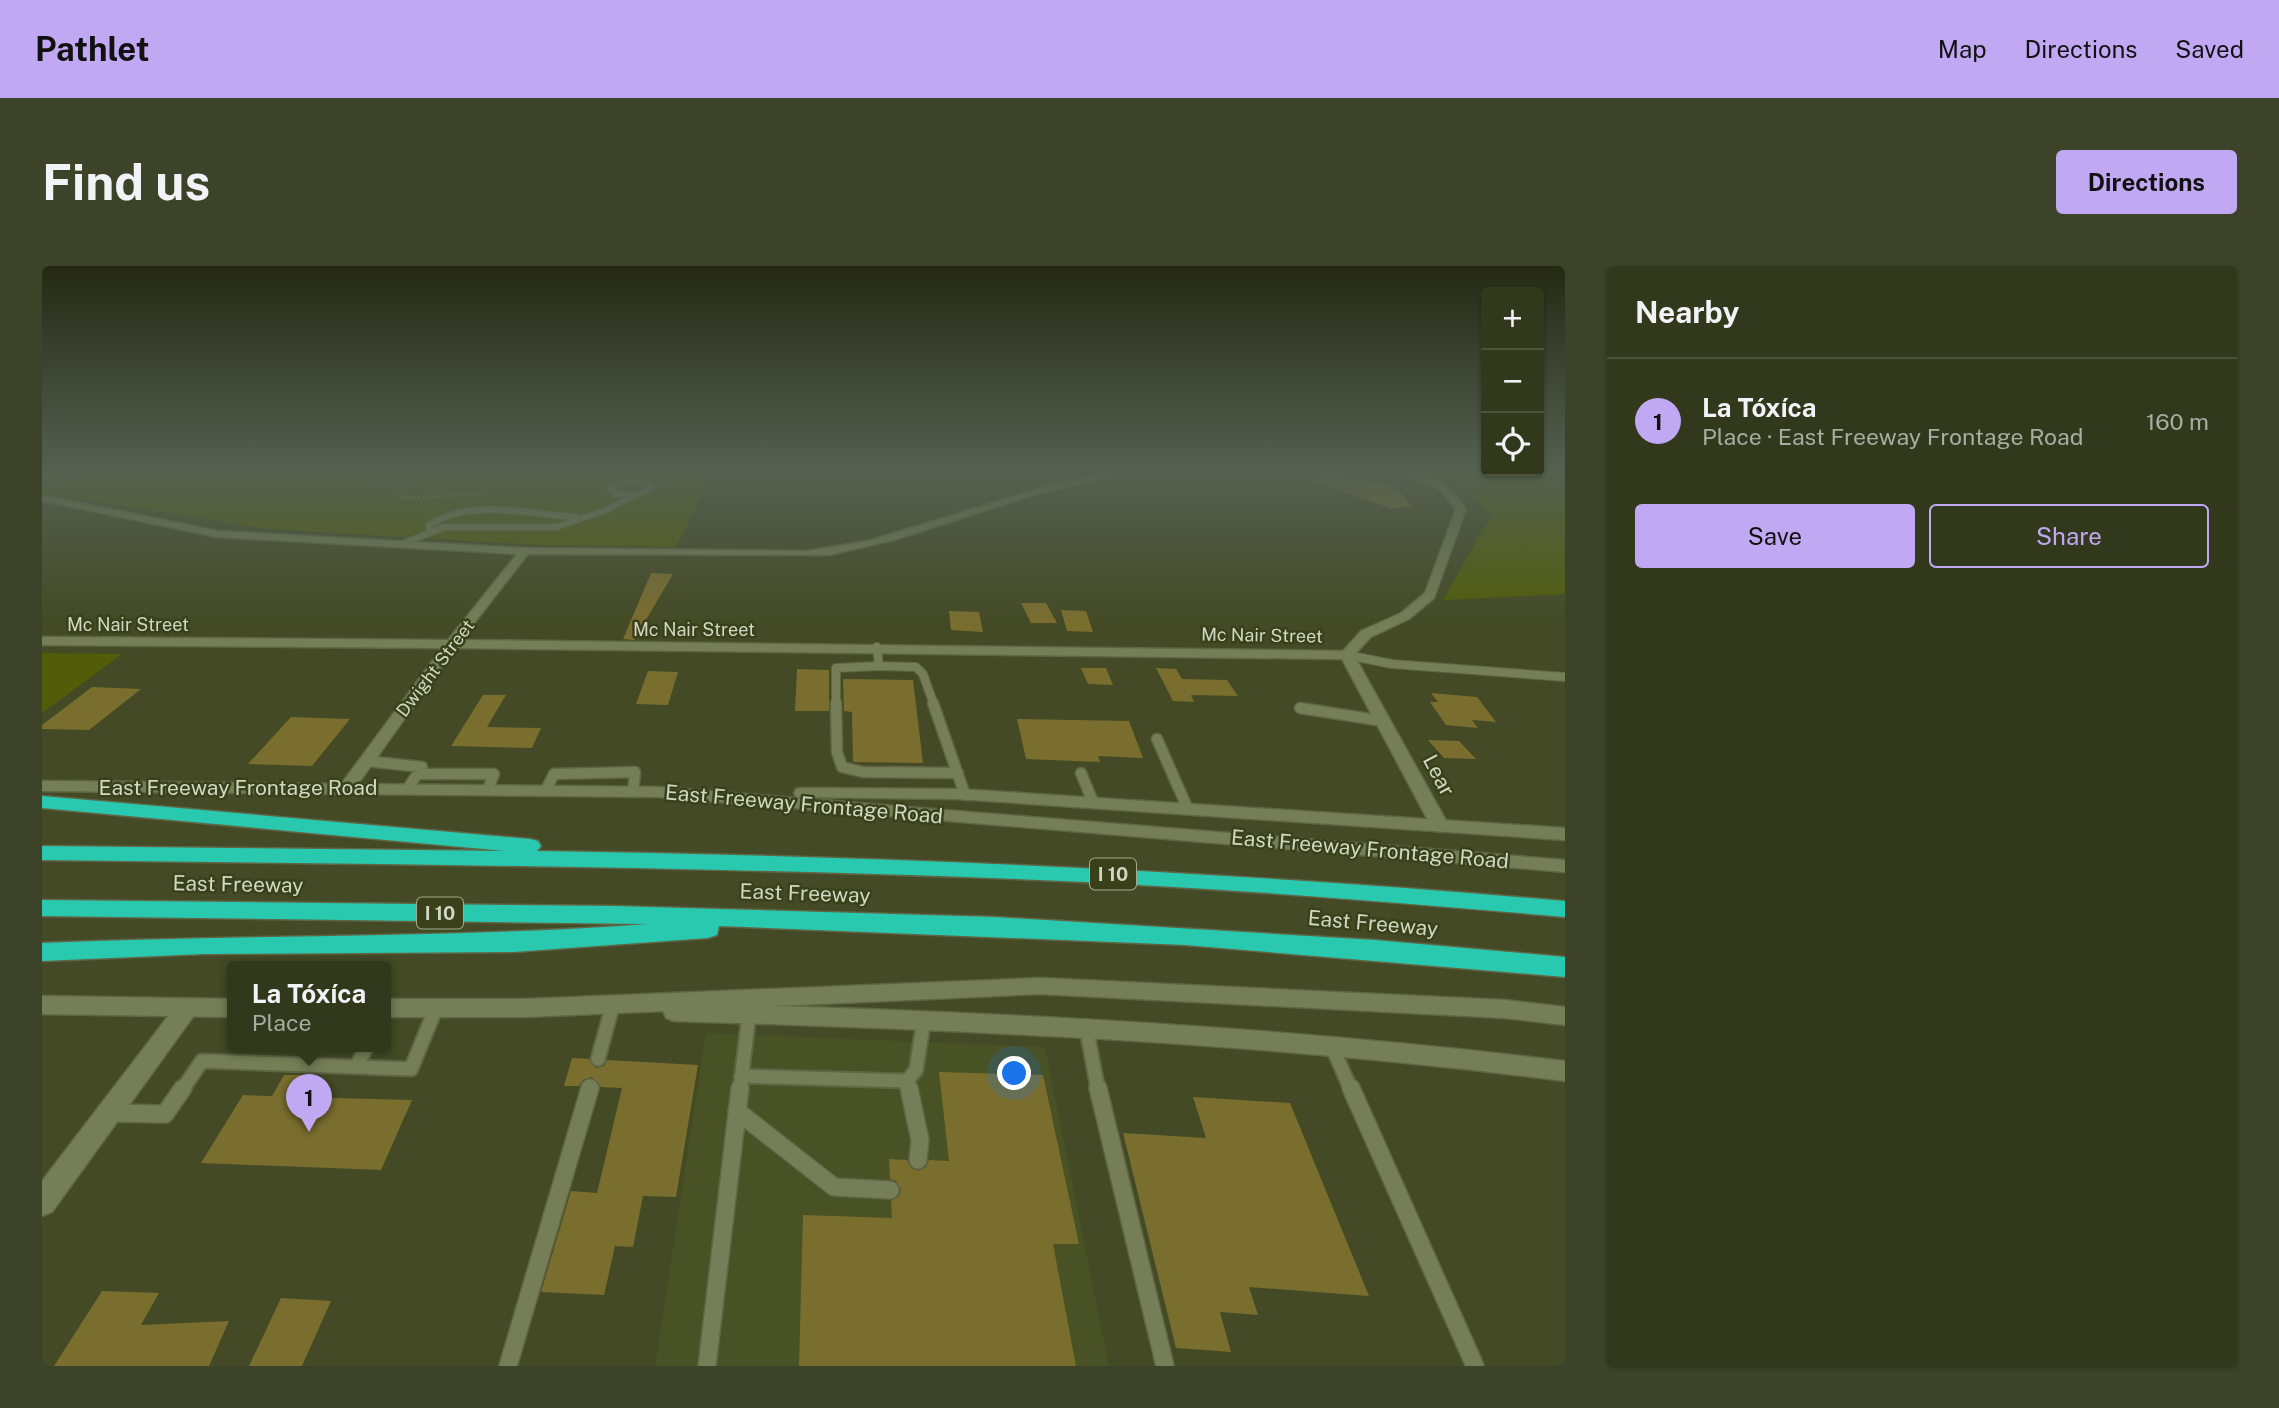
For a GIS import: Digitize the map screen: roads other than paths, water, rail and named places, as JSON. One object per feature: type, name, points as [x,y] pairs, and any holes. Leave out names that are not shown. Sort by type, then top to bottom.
[{"type":"highway","points":[[42,802],[367,829],[661,860]]},
{"type":"highway","name":"East Freeway","points":[[42,853],[661,860],[1089,873],[1319,887],[1565,909]]},
{"type":"highway","name":"East Freeway","points":[[42,908],[838,920],[1137,932],[1565,967]]},
{"type":"highway","points":[[42,952],[204,944],[513,943],[838,920]]},
{"type":"street","points":[[155,521],[218,534],[525,551],[842,552],[874,545],[944,521]]},
{"type":"street","points":[[1347,654],[1366,634],[1405,616],[1430,595],[1457,521]]},
{"type":"street","name":"Dwight Street","points":[[347,787],[450,646],[525,551]]},
{"type":"street","name":"Mc Nair Street","points":[[42,641],[877,647],[1347,654]]},
{"type":"street","name":"Lear","points":[[1347,654],[1440,826]]},
{"type":"street","name":"East Freeway Frontage Road","points":[[42,786],[347,787],[413,781],[488,789],[659,792],[1565,866]]},
{"type":"street","points":[[659,792],[965,795],[1187,807],[1565,834]]},
{"type":"street","points":[[391,1008],[612,1007],[1040,986],[1505,1009],[1565,1016]]},
{"type":"street","points":[[42,1005],[227,1008]]},
{"type":"street","points":[[612,1007],[1086,1026],[1417,1051],[1565,1071]]},
{"type":"street","points":[[42,1203],[187,1008]]},
{"type":"lane","points":[[430,532],[429,524],[432,521]]},
{"type":"lane","points":[[495,528],[503,521]]},
{"type":"lane","points":[[402,544],[430,532],[460,526],[538,529],[571,521]]},
{"type":"lane","points":[[877,647],[879,666]]},
{"type":"lane","points":[[1347,654],[1392,664],[1565,677]]},
{"type":"lane","points":[[958,773],[850,771],[842,767],[837,752],[836,668],[916,667],[923,674],[958,773],[965,795]]},
{"type":"lane","points":[[1300,708],[1383,721]]},
{"type":"lane","points":[[1157,739],[1187,807]]},
{"type":"lane","points":[[366,761],[422,767],[413,781]]},
{"type":"lane","points":[[1081,773],[1093,802]]},
{"type":"lane","points":[[109,1113],[165,1115],[202,1061],[411,1069],[436,1007]]},
{"type":"lane","points":[[598,1059],[612,1007]]},
{"type":"lane","points":[[707,1366],[749,1014]]},
{"type":"lane","points":[[741,1076],[906,1081],[916,1070],[924,1019]]},
{"type":"lane","points":[[1086,1026],[1099,1095],[1165,1366]]},
{"type":"lane","points":[[1331,1043],[1475,1366]]},
{"type":"lane","points":[[356,1068],[364,1052]]},
{"type":"lane","points":[[906,1081],[920,1140],[918,1160]]},
{"type":"lane","points":[[508,1366],[590,1087]]},
{"type":"lane","points":[[737,1111],[834,1187],[890,1190]]},
{"type":"place","name":"La Tóxíca","points":[[309,1132]]}]
